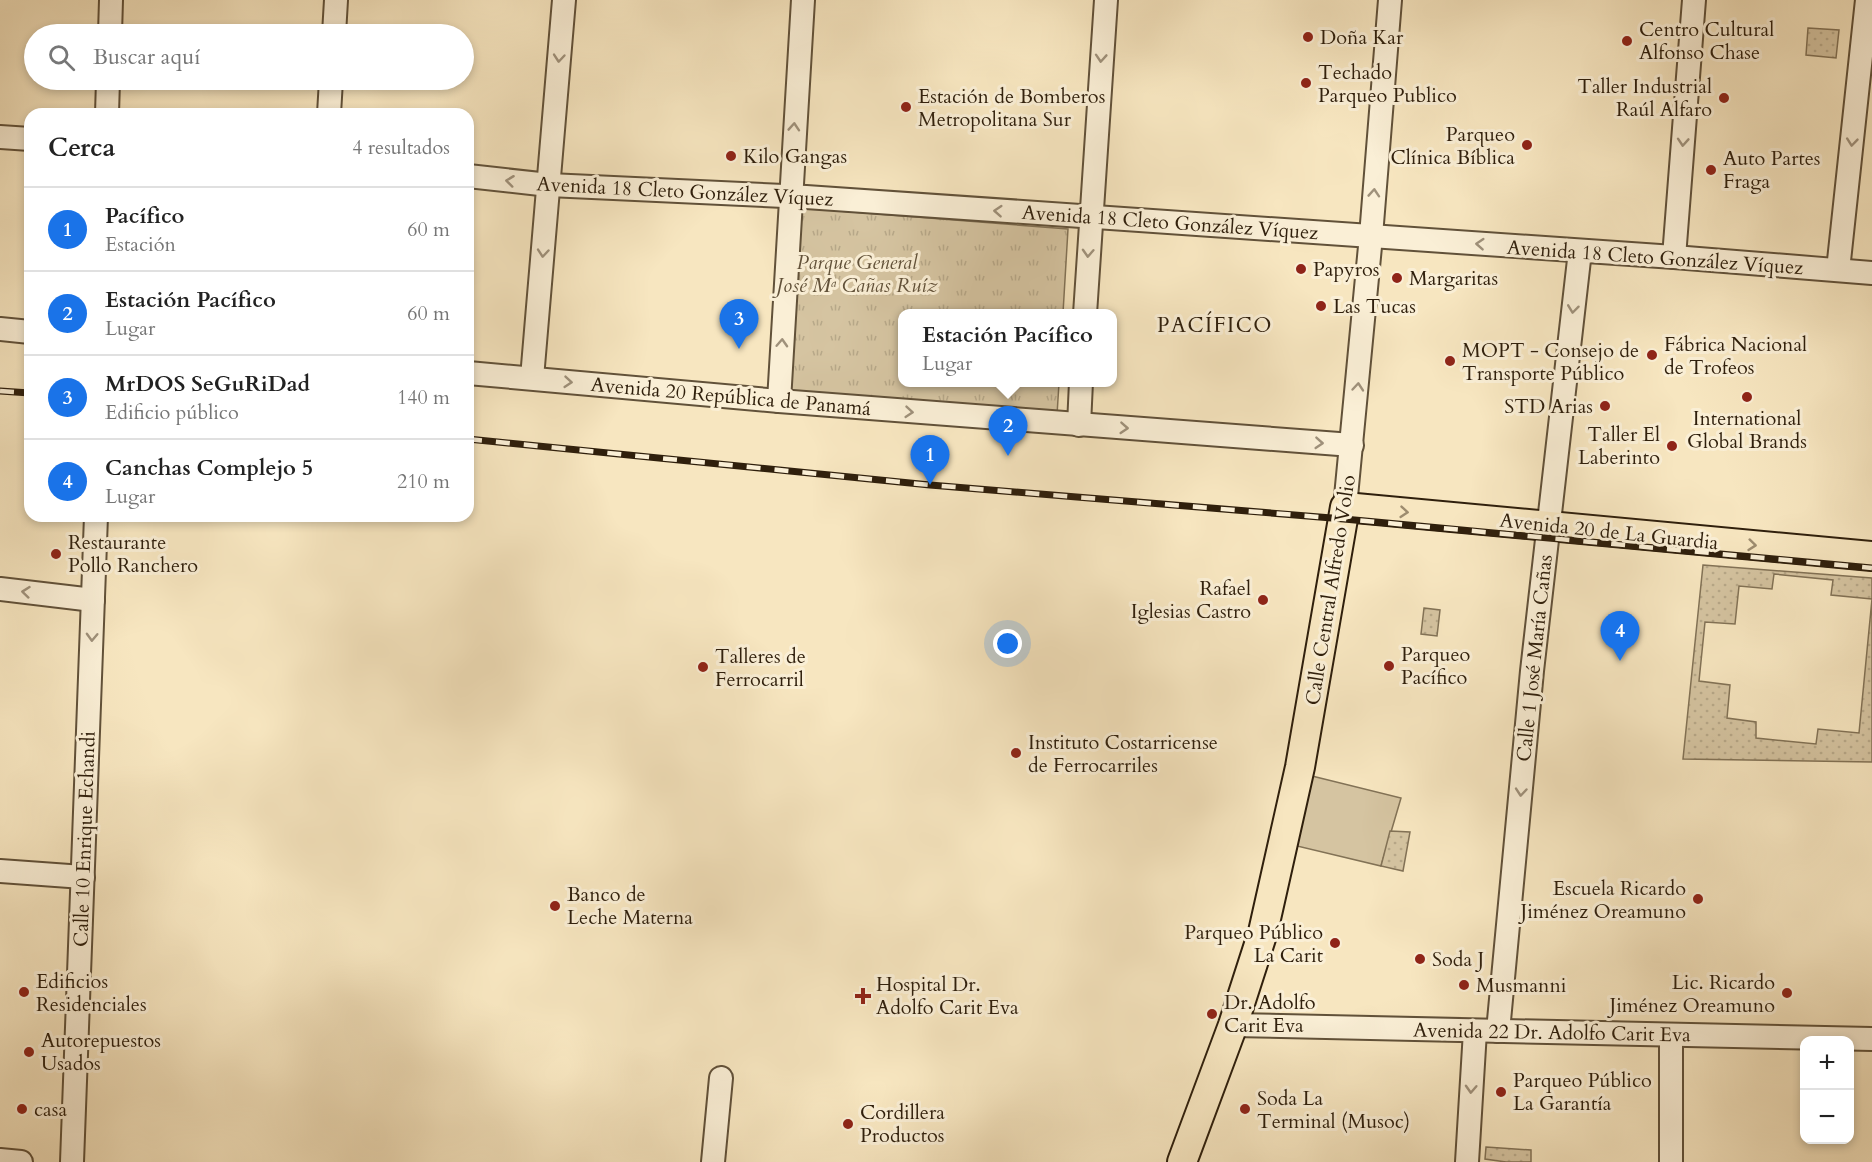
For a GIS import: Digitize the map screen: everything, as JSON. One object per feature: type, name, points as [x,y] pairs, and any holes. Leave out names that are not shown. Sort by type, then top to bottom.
[{"type":"main road","name":"Avenida 20 de La Guardia","points":[[1345,507],[1872,556]]},
{"type":"main road","name":"Calle Central Alfredo Volio","points":[[1182,1162],[1233,1025],[1263,932],[1284,846],[1316,681],[1345,507]]},
{"type":"street","points":[[110,24],[111,0]]},
{"type":"street","points":[[335,24],[336,0]]},
{"type":"street","points":[[531,378],[564,0]]},
{"type":"street","points":[[778,401],[802,0]]},
{"type":"street","points":[[1085,309],[1106,0]]},
{"type":"street","name":"Calle Central Alfredo Volio","points":[[1345,507],[1371,236],[1390,0]]},
{"type":"street","points":[[1674,257],[1694,0]]},
{"type":"street","points":[[1838,270],[1867,0]]},
{"type":"street","points":[[107,108],[108,90]]},
{"type":"street","points":[[329,108],[330,90]]},
{"type":"street","points":[[0,137],[24,139]]},
{"type":"street","name":"Avenida 18 Cleto González Víquez","points":[[474,177],[549,185],[790,196],[1580,250],[1872,273]]},
{"type":"street","name":"Calle 1 José María Cañas","points":[[1498,1031],[1532,670],[1580,250]]},
{"type":"street","points":[[0,329],[24,331]]},
{"type":"street","name":"Avenida 20 República de Panamá","points":[[474,373],[778,401],[1352,445]]},
{"type":"street","points":[[1079,425],[1081,387]]},
{"type":"street","name":"Calle 10 Enrique Echandi","points":[[72,1162],[96,522]]},
{"type":"street","points":[[0,589],[93,600]]},
{"type":"street","points":[[0,871],[83,878]]},
{"type":"street","name":"Avenida 22 Dr. Adolfo Carit Eva","points":[[1233,1025],[1872,1039]]},
{"type":"street","points":[[1467,1162],[1475,1031]]},
{"type":"street","points":[[1671,1035],[1671,1162]]},
{"type":"street","points":[[713,1162],[720,1078]]},
{"type":"street","points":[[0,1160],[21,1162]]},
{"type":"green space","points":[[1808,28],[1839,30],[1836,58],[1806,55]]},
{"type":"green space","name":"Parque General José Mª Cañas Ruíz","points":[[801,208],[1068,229],[1063,309],[898,309],[898,387],[1059,387],[1057,415],[788,392]]},
{"type":"green space","points":[[1703,565],[1872,578],[1872,599],[1872,762],[1683,759]],"holes":[[[1774,574],[1833,580],[1831,595],[1872,599],[1859,733],[1818,729],[1816,744],[1756,738],[1756,722],[1727,718],[1730,685],[1699,681],[1705,622],[1735,624],[1739,586],[1772,589]]]},
{"type":"green space","points":[[1424,608],[1440,610],[1437,636],[1421,634]]},
{"type":"green space","points":[[1312,776],[1401,798],[1381,866],[1297,846]]},
{"type":"green space","points":[[1390,831],[1410,832],[1403,871],[1381,866]]},
{"type":"green space","points":[[1486,1147],[1531,1150],[1531,1162],[1485,1159]]},
{"type":"railway","points":[[0,391],[24,393]]},
{"type":"railway","points":[[474,440],[930,485],[1344,519],[1872,568]]},
{"type":"place","name":"Doña Kar","points":[[1308,37]]},
{"type":"place","name":"Centro Cultural Alfonso Chase","points":[[1627,41]]},
{"type":"place","name":"Techado Parqueo Publico","points":[[1306,83]]},
{"type":"place","name":"Taller Industrial Raúl Alfaro","points":[[1724,98]]},
{"type":"place","name":"Estación de Bomberos Metropolitana Sur","points":[[906,107]]},
{"type":"place","name":"Parqueo Clínica Bíblica","points":[[1527,145]]},
{"type":"place","name":"Kilo Gangas","points":[[731,156]]},
{"type":"place","name":"Auto Partes Fraga","points":[[1711,170]]},
{"type":"place","name":"Papyros","points":[[1301,269]]},
{"type":"place","name":"Margaritas","points":[[1397,278]]},
{"type":"place","name":"Las Tucas","points":[[1321,306]]},
{"type":"place","name":"MrDOS SeGuRiDad","points":[[739,349]]},
{"type":"place","name":"Fábrica Nacional de Trofeos","points":[[1652,355]]},
{"type":"place","name":"MOPT - Consejo de Transporte Público","points":[[1450,361]]},
{"type":"place","name":"International Global Brands","points":[[1747,397]]},
{"type":"place","name":"STD Arias","points":[[1605,406]]},
{"type":"place","name":"Taller El Laberinto","points":[[1672,446]]},
{"type":"place","name":"Estación Pacífico","points":[[1008,456]]},
{"type":"place","name":"Pacífico","points":[[930,485]]},
{"type":"place","name":"Restaurante Pollo Ranchero","points":[[56,554]]},
{"type":"place","name":"Rafael Iglesias Castro","points":[[1263,600]]},
{"type":"place","name":"Canchas Complejo 5","points":[[1620,661]]},
{"type":"place","name":"Parqueo Pacífico","points":[[1389,666]]},
{"type":"place","name":"Talleres de Ferrocarril","points":[[703,667]]},
{"type":"place","name":"Instituto Costarricense de Ferrocarriles","points":[[1016,753]]},
{"type":"place","name":"Escuela Ricardo Jiménez Oreamuno","points":[[1698,899]]},
{"type":"place","name":"Banco de Leche Materna","points":[[555,906]]},
{"type":"place","name":"Parqueo Público La Carit","points":[[1335,943]]},
{"type":"place","name":"Soda J","points":[[1420,959]]},
{"type":"place","name":"Musmanni","points":[[1464,985]]},
{"type":"place","name":"Edificios Residenciales","points":[[24,992]]},
{"type":"place","name":"Lic. Ricardo Jiménez Oreamuno","points":[[1787,993]]},
{"type":"place","name":"Hospital Dr. Adolfo Carit Eva","points":[[863,996]]},
{"type":"place","name":"Dr. Adolfo Carit Eva","points":[[1212,1014]]},
{"type":"place","name":"Autorepuestos Usados","points":[[29,1052]]},
{"type":"place","name":"Parqueo Público La Garantía","points":[[1501,1092]]},
{"type":"place","name":"casa","points":[[22,1109]]},
{"type":"place","name":"Soda La Terminal (Musoc)","points":[[1245,1109]]},
{"type":"place","name":"Cordillera Productos","points":[[848,1124]]},
{"type":"district","name":"PACÍFICO","points":[[1215,325]]}]
